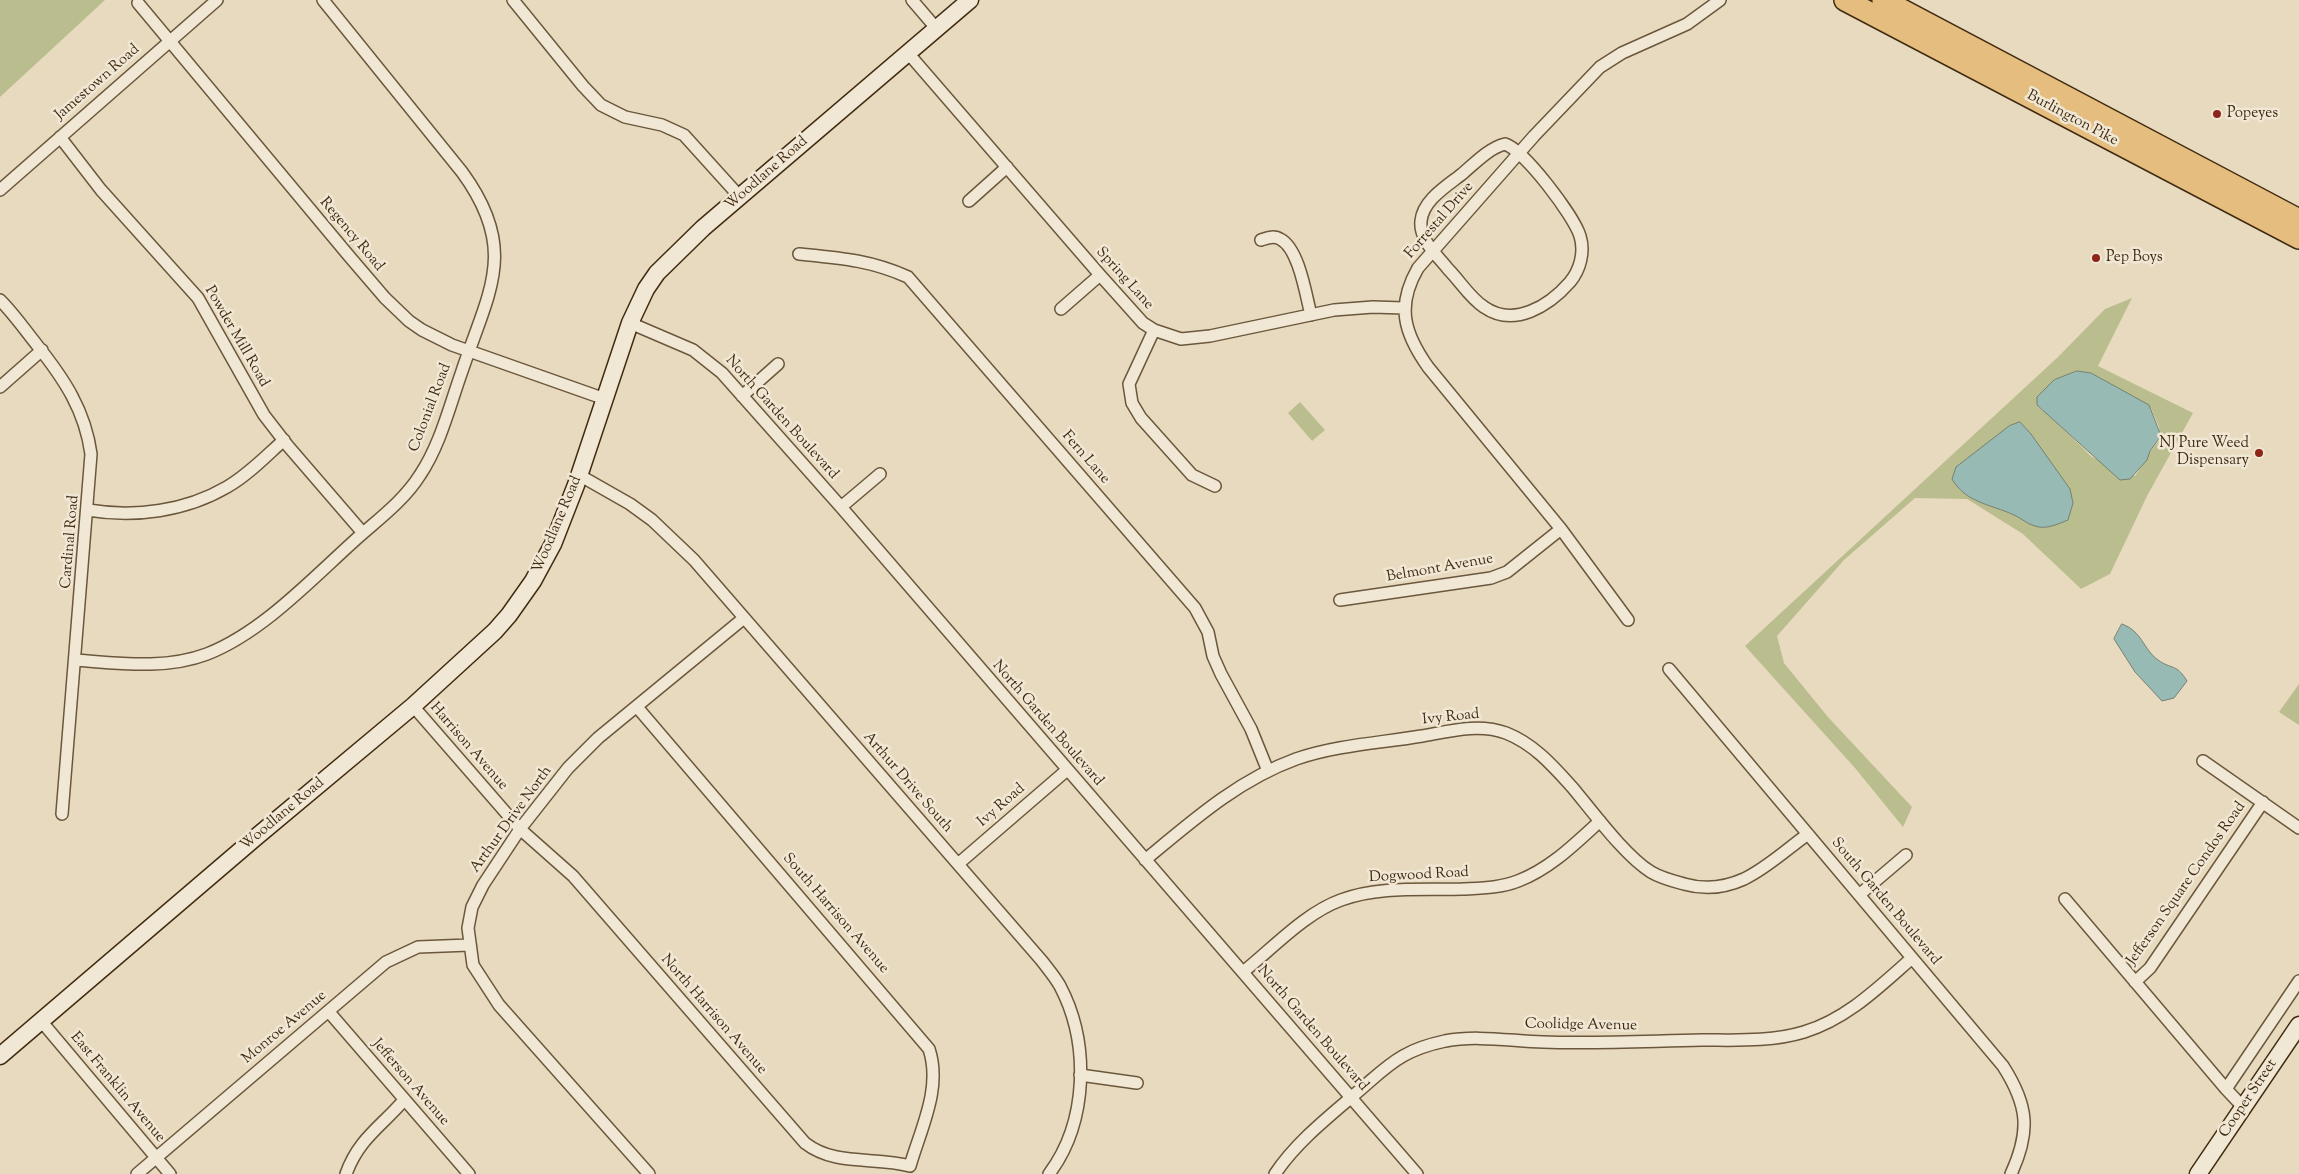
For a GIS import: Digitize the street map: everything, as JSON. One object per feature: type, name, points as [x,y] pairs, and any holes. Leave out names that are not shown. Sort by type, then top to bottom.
[{"type":"highway","name":"Burlington Pike","points":[[1845,0],[2299,238]]},
{"type":"highway","name":"Burlington Pike","points":[[1883,0],[2299,220]]},
{"type":"street","name":"Jamestown Road","points":[[0,190],[217,0]]},
{"type":"street","name":"Colonial Road","points":[[76,660],[134,664],[186,661],[219,649],[262,622],[404,495],[426,464],[442,429],[468,351],[490,295],[494,276],[493,234],[487,213],[462,172],[323,0]]},
{"type":"street","points":[[513,0],[583,86],[601,105],[624,117],[662,124],[684,135],[740,197]]},
{"type":"street","name":"Woodlane Road","points":[[0,1056],[414,706],[489,637],[522,599],[534,581],[552,544],[579,475],[630,323],[646,289],[657,272],[692,238],[970,0]]},
{"type":"street","name":"Forrestal Drive","points":[[1628,620],[1561,530],[1415,349],[1409,334],[1404,308],[1411,280],[1418,268],[1519,153],[1600,66],[1622,53],[1686,24],[1720,0]]},
{"type":"street","points":[[916,1],[936,28]]},
{"type":"street","name":"Regency Road","points":[[138,3],[396,310],[422,330],[468,351],[605,399]]},
{"type":"street","name":"Spring Lane","points":[[908,53],[1100,275],[1143,323],[1154,330],[1181,339],[1210,336],[1334,310],[1373,307],[1404,308]]},
{"type":"street","name":"Powder Mill Road","points":[[60,137],[101,190],[198,298],[257,403],[284,440],[363,533]]},
{"type":"street","points":[[1505,144],[1511,146],[1519,153],[1565,208],[1580,237],[1582,247],[1579,268],[1566,286],[1531,312],[1521,315],[1502,315],[1484,307],[1476,301],[1433,252],[1421,228],[1421,220],[1427,204],[1438,193],[1499,145],[1505,144]]},
{"type":"street","points":[[969,201],[1007,167]]},
{"type":"street","points":[[1261,240],[1273,237],[1280,238],[1290,248],[1297,262],[1311,315]]},
{"type":"street","name":"Fern Lane","points":[[799,254],[854,259],[888,268],[908,276],[1195,608],[1208,632],[1213,656],[1221,674],[1251,729],[1268,771]]},
{"type":"street","points":[[1061,309],[1100,275]]},
{"type":"street","name":"Cardinal Road","points":[[0,300],[42,350],[70,390],[86,428],[92,454],[62,814]]},
{"type":"street","name":"North Garden Boulevard","points":[[630,323],[693,350],[722,373],[841,506],[1417,1174]]},
{"type":"street","points":[[1154,330],[1129,384],[1132,403],[1140,418],[1192,475],[1215,486]]},
{"type":"street","points":[[0,387],[42,350]]},
{"type":"street","points":[[742,396],[778,364]]},
{"type":"street","points":[[88,510],[140,512],[190,503],[215,493],[239,479],[284,440]]},
{"type":"street","points":[[841,506],[880,474]]},
{"type":"street","name":"Arthur Drive South","points":[[579,475],[630,504],[652,520],[694,560],[1042,961],[1059,985],[1065,998],[1077,1038],[1080,1051],[1080,1075],[1072,1130],[1061,1155],[1049,1174]]},
{"type":"street","name":"Belmont Avenue","points":[[1340,600],[1491,578],[1507,572],[1561,530]]},
{"type":"street","name":"Arthur Drive North","points":[[649,1174],[504,1011],[473,965],[468,928],[472,907],[477,896],[520,829],[578,758],[744,618]]},
{"type":"street","name":"South Garden Boulevard","points":[[1669,669],[2002,1066],[2015,1086],[2025,1118],[2021,1150],[2012,1174]]},
{"type":"street","name":"Harrison Avenue","points":[[414,706],[520,829]]},
{"type":"street","name":"South Harrison Avenue","points":[[637,707],[930,1049],[935,1081],[914,1170]]},
{"type":"street","name":"Ivy Road","points":[[1145,860],[1224,797],[1268,771],[1297,759],[1347,746],[1459,729],[1483,728],[1507,733],[1532,748],[1556,768],[1631,855],[1650,871],[1661,877],[1704,888],[1722,887],[1746,878],[1766,866],[1808,834]]},
{"type":"street","points":[[2203,761],[2299,828]]},
{"type":"street","name":"Ivy Road","points":[[958,864],[1067,770]]},
{"type":"street","name":"Jefferson Square Condos Road","points":[[2135,982],[2150,968],[2262,802]]},
{"type":"street","name":"Dogwood Road","points":[[1243,972],[1314,914],[1329,905],[1353,896],[1380,892],[1506,885],[1529,877],[1549,864],[1600,820]]},
{"type":"street","name":"North Harrison Avenue","points":[[520,829],[573,876],[805,1143],[815,1151],[833,1157],[914,1170]]},
{"type":"street","points":[[1859,895],[1906,855]]},
{"type":"street","name":"Jefferson Square Condos Road","points":[[2065,899],[2226,1090],[2243,1107]]},
{"type":"street","name":"Monroe Avenue","points":[[137,1174],[157,1159],[185,1132],[386,962],[407,951],[430,946],[469,945]]},
{"type":"street","name":"Coolidge Avenue","points":[[1275,1174],[1296,1148],[1351,1097],[1402,1057],[1446,1041],[1478,1039],[1545,1042],[1658,1042],[1787,1036],[1819,1027],[1846,1012],[1874,992],[1912,958]]},
{"type":"street","points":[[2226,1090],[2299,981]]},
{"type":"street","name":"Jefferson Avenue","points":[[329,1012],[469,1174]]},
{"type":"street","name":"East Franklin Avenue","points":[[42,1022],[170,1174]]},
{"type":"street","name":"Cooper Street","points":[[2198,1174],[2299,1025]]},
{"type":"street","points":[[1080,1075],[1136,1083]]},
{"type":"street","points":[[346,1174],[354,1157],[368,1136],[404,1100]]},
{"type":"green space","points":[[0,0],[105,0],[0,97]]},
{"type":"green space","points":[[2132,298],[2098,366],[2193,413],[2147,496],[2110,574],[2081,589],[2023,534],[1967,499],[1915,498],[1844,560],[1777,636],[1784,663],[1828,717],[1912,807],[1903,827],[1855,768],[1745,646],[2058,357],[2105,309]],"holes":[[[2077,371],[2091,373],[2151,408],[2159,427],[2160,440],[2135,476],[2092,457],[2048,414],[2038,407],[2054,380]]]},
{"type":"green space","points":[[1300,402],[1325,430],[1312,441],[1288,413]]},
{"type":"green space","points":[[2299,684],[2299,725],[2279,712]]},
{"type":"water","points":[[2077,371],[2091,373],[2149,405],[2161,436],[2150,451],[2147,460],[2130,479],[2120,480],[2037,405],[2037,397],[2054,380]]},
{"type":"water","points":[[2020,422],[2031,434],[2070,489],[2073,503],[2068,520],[2048,527],[2032,525],[2014,515],[1971,498],[1952,479],[1956,467],[2009,426]]},
{"type":"water","points":[[2122,624],[2134,631],[2153,656],[2177,669],[2183,675],[2187,681],[2174,698],[2162,701],[2135,672],[2114,639]]},
{"type":"place","name":"Popeyes","points":[[2217,114]]},
{"type":"place","name":"Pep Boys","points":[[2096,258]]},
{"type":"place","name":"NJ Pure Weed Dispensary","points":[[2259,453]]}]
